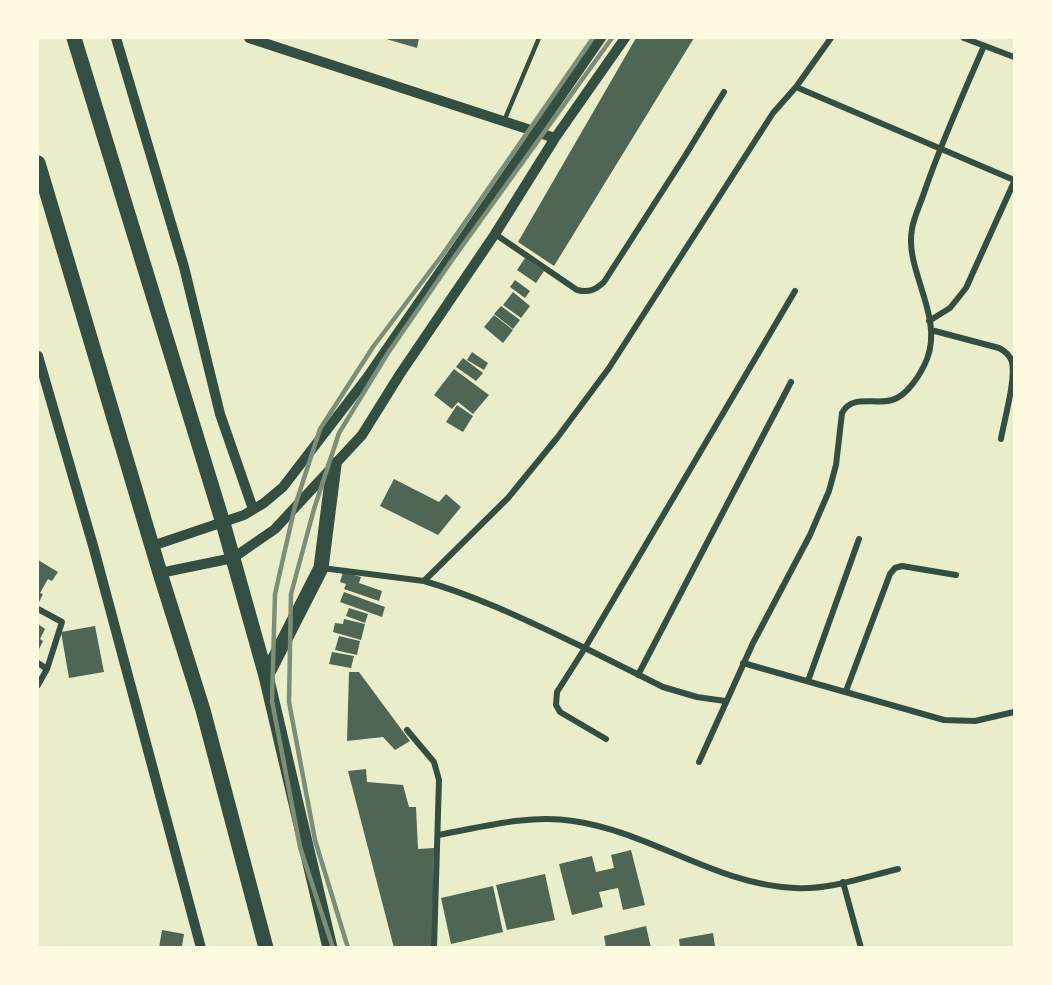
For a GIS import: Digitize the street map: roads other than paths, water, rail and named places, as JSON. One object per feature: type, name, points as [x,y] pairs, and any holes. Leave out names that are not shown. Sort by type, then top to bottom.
[{"type":"main road","points":[[74,38],[224,523],[266,676],[330,948]]},
{"type":"main road","points":[[38,163],[202,710],[266,948]]},
{"type":"main road","points":[[266,676],[321,568],[334,465]]},
{"type":"street","points":[[116,38],[184,267],[220,414],[254,509]]},
{"type":"street","points":[[249,38],[555,138]]},
{"type":"street","points":[[152,546],[224,523],[254,509],[284,486],[366,379],[601,38]]},
{"type":"street","points":[[160,573],[233,558],[275,529],[362,435],[400,374],[495,234],[555,138],[626,38]]},
{"type":"street","points":[[424,581],[508,498],[558,438],[609,368],[773,113],[796,87],[831,38]]},
{"type":"street","points":[[964,38],[1014,57]]},
{"type":"street","points":[[699,762],[725,700],[810,535],[829,491],[836,465],[842,413],[846,406],[854,402],[894,400],[920,373],[927,358],[930,321],[912,247],[912,230],[939,149],[984,46]]},
{"type":"street","points":[[796,87],[1014,181],[966,288],[950,308],[930,321]]},
{"type":"street","points":[[495,234],[577,290],[585,292],[595,290],[616,263],[724,92]]},
{"type":"street","points":[[606,739],[560,712],[556,705],[558,692],[795,291]]},
{"type":"street","points":[[930,330],[999,348],[1006,352],[1011,360],[1012,372],[1001,439]]},
{"type":"street","points":[[38,356],[94,549],[201,948]]},
{"type":"street","points":[[638,675],[791,382]]},
{"type":"street","points":[[808,681],[859,539]]},
{"type":"street","points":[[846,691],[890,574],[895,568],[902,566],[956,575]]},
{"type":"street","points":[[321,568],[424,581],[458,591],[500,608],[680,693],[725,700]]},
{"type":"street","points":[[38,609],[62,622],[47,669],[38,685]]},
{"type":"street","points":[[38,663],[47,669]]},
{"type":"street","points":[[743,663],[944,720],[975,721],[1014,712]]},
{"type":"street","points":[[407,730],[434,762],[439,780],[434,948]]},
{"type":"street","points":[[438,835],[536,819],[573,821],[615,831],[716,872],[758,884],[797,889],[843,882],[898,869]]},
{"type":"street","points":[[843,882],[861,948]]},
{"type":"lane","points":[[503,121],[539,38]]},
{"type":"railway","points":[[333,948],[300,847],[272,701],[275,594],[295,506],[320,429],[373,347],[443,254],[593,38]]},
{"type":"railway","points":[[348,948],[315,840],[289,702],[291,594],[314,509],[339,433],[388,353],[612,38]]}]
